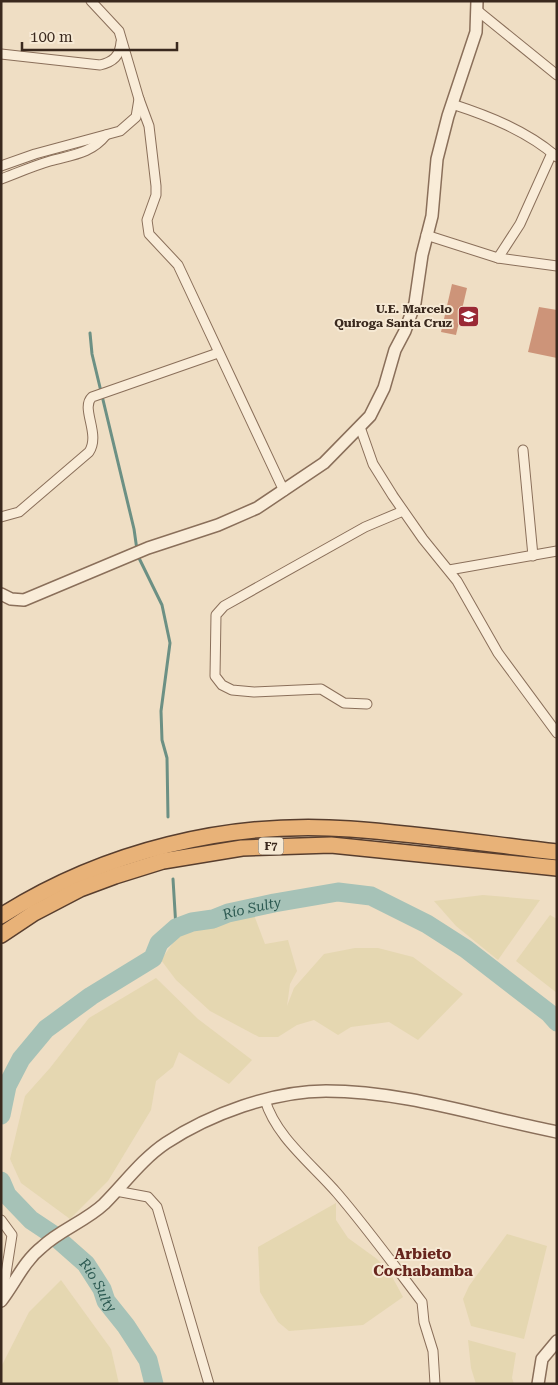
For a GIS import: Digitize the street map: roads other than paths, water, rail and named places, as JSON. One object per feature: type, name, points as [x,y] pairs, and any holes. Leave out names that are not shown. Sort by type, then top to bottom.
[{"type":"highway","name":"F7","points":[[1,916],[25,901],[84,872],[154,847],[212,836],[272,830],[350,829],[557,852]]},
{"type":"highway","name":"F7","points":[[1,935],[34,913],[80,889],[115,876],[163,861],[242,848],[330,844],[557,868]]},
{"type":"street","points":[[91,1],[114,25],[122,39],[139,99],[149,126],[156,186],[156,196],[147,220],[149,234],[178,265],[284,491]]},
{"type":"street","points":[[477,6],[557,75]]},
{"type":"street","points":[[1,594],[10,599],[24,600],[148,548],[240,516],[284,491],[324,463],[360,427],[379,402],[395,350],[410,318],[426,235],[432,216],[437,159],[452,104],[476,32],[477,6]]},
{"type":"street","points":[[1,54],[100,65],[114,59],[119,53],[122,39]]},
{"type":"street","points":[[1,166],[120,132],[136,117],[139,99]]},
{"type":"street","points":[[452,104],[483,114],[523,133],[555,155],[520,224],[498,258]]},
{"type":"street","points":[[1,179],[50,161],[79,154],[98,146],[106,135]]},
{"type":"street","points":[[426,235],[498,258],[557,266]]},
{"type":"street","points":[[1,517],[19,512],[89,452],[93,446],[94,438],[88,405],[92,397],[218,353]]},
{"type":"street","points":[[360,427],[373,464],[403,511],[449,570],[498,653],[557,733]]},
{"type":"street","points":[[523,450],[533,556]]},
{"type":"street","points":[[367,704],[344,703],[321,689],[254,692],[232,690],[222,685],[216,676],[216,615],[224,606],[365,526],[403,511]]},
{"type":"street","points":[[449,570],[557,551]]},
{"type":"street","points":[[2,1300],[29,1260],[41,1247],[103,1205],[165,1144],[234,1109],[265,1100],[324,1091],[354,1092],[426,1104],[557,1132]]},
{"type":"street","points":[[265,1100],[269,1113],[287,1138],[337,1192],[422,1302],[424,1322],[433,1350],[435,1384]]},
{"type":"street","points":[[116,1191],[148,1197],[157,1207],[208,1384]]},
{"type":"street","points":[[1,1220],[12,1235],[2,1300]]},
{"type":"street","points":[[538,1384],[542,1359],[557,1341]]},
{"type":"waterway","points":[[90,333],[92,354],[134,529],[137,550]]},
{"type":"waterway","points":[[138,556],[162,605],[170,643],[161,711],[162,740],[167,758],[168,817]]},
{"type":"waterway","points":[[173,879],[176,928]]},
{"type":"waterway","name":"Río Sulty","points":[[1,1115],[7,1086],[21,1059],[46,1029],[91,996],[153,958],[159,943],[176,928],[192,922],[213,919],[228,913],[338,892],[371,896],[427,924],[466,949],[549,1013],[557,1022]]},
{"type":"waterway","name":"Río Sulty","points":[[1,1181],[7,1195],[31,1220],[52,1234],[86,1264],[102,1289],[106,1301],[126,1326],[148,1360],[154,1384]]},
{"type":"place","name":"U.E. Marcelo Quiroga Santa Cruz","points":[[468,316]]},
{"type":"district","name":"Arbieto Cochabamba","points":[[423,1262]]}]
